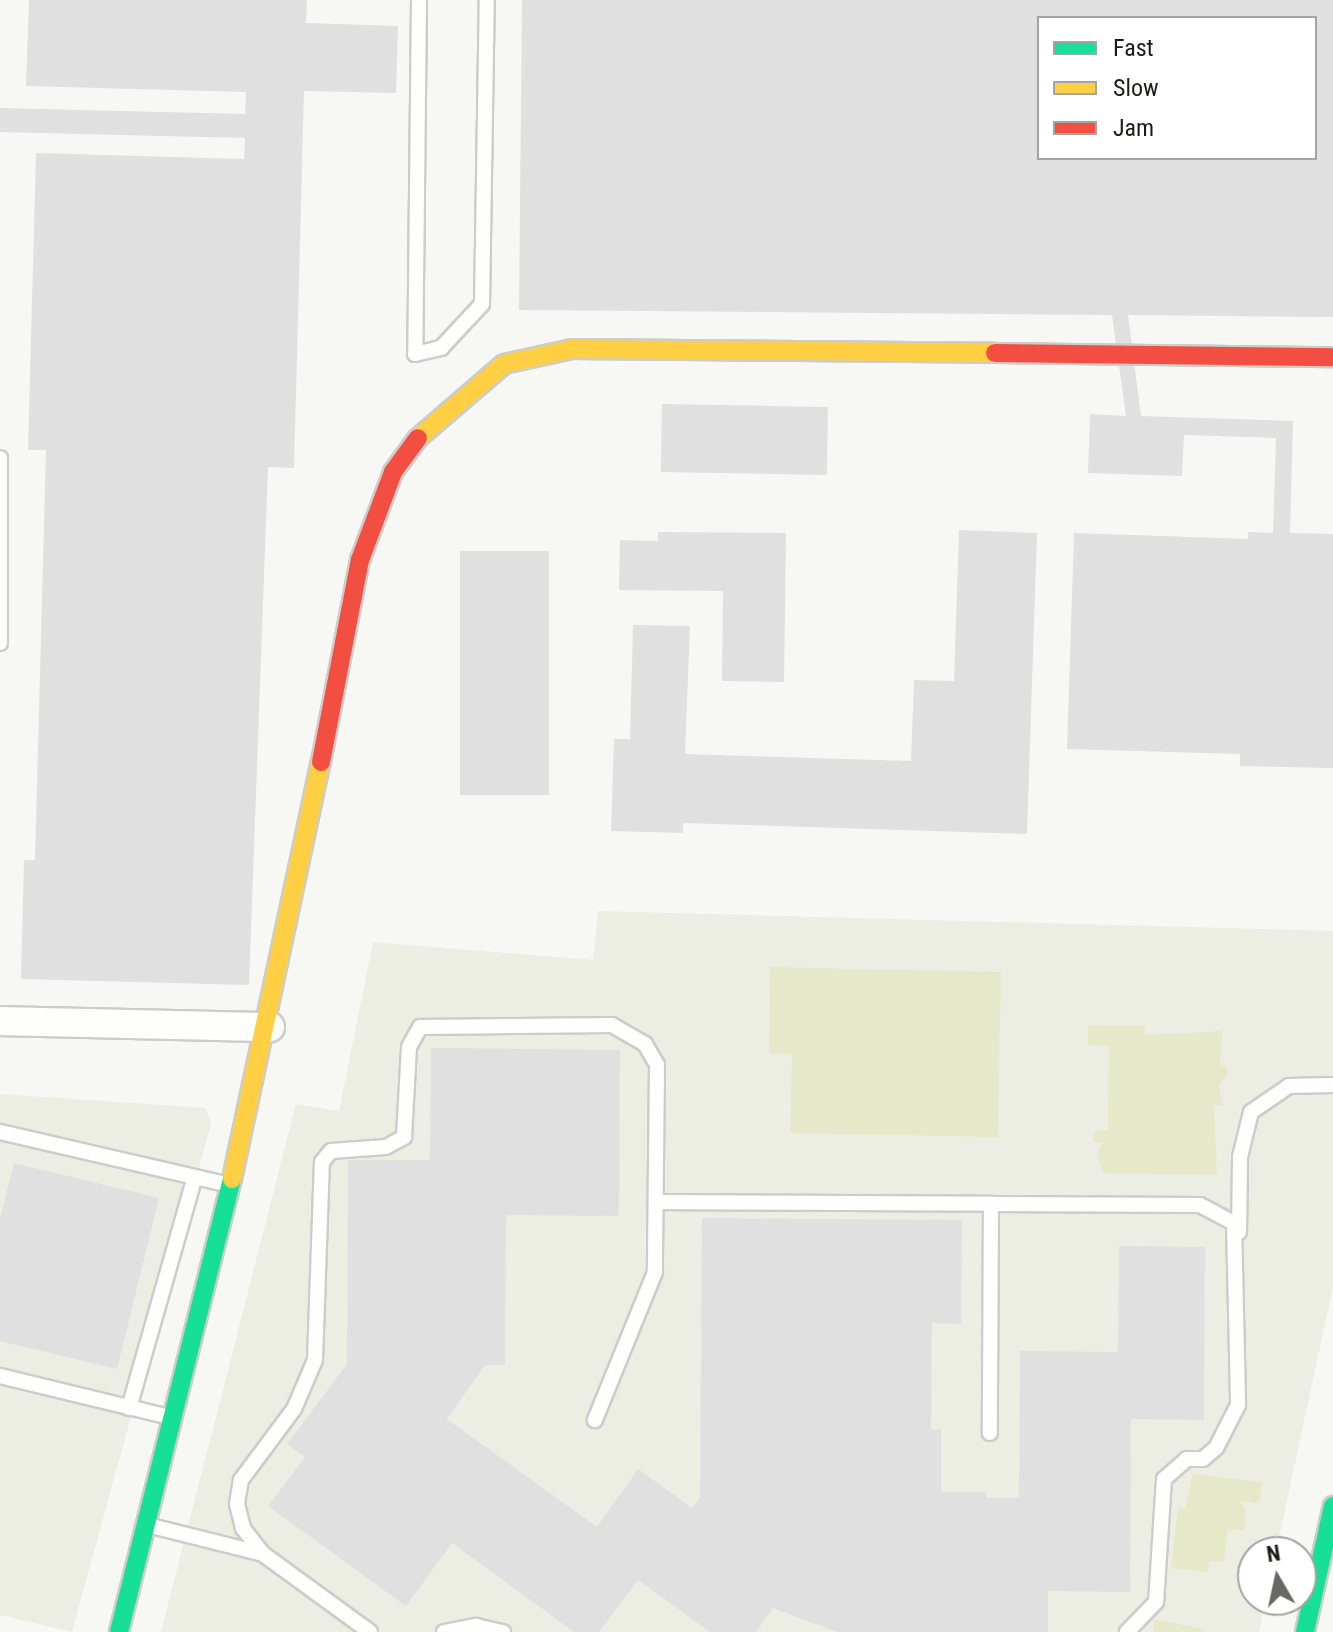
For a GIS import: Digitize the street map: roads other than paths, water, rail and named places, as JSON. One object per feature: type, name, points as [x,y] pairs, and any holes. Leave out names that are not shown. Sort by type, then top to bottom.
[{"type":"street","points":[[119,1632],[234,1186],[270,1027],[375,511],[410,443],[462,391],[504,364],[572,349],[643,346],[1333,357]]},
{"type":"street","points":[[0,1021],[270,1027]]},
{"type":"street","points":[[1305,1632],[1333,1506]]},
{"type":"lane","points":[[419,0],[415,354],[441,348],[482,304],[487,0]]},
{"type":"lane","points":[[0,458],[0,643]]},
{"type":"lane","points":[[370,1632],[263,1554],[243,1528],[237,1504],[241,1480],[294,1409],[315,1360],[322,1162],[331,1151],[386,1147],[404,1137],[409,1047],[420,1027],[612,1025],[634,1034],[657,1065],[657,1202],[650,1292],[595,1420]]},
{"type":"lane","points":[[1127,1632],[1156,1602],[1164,1479],[1187,1459],[1203,1459],[1216,1448],[1238,1405],[1240,1157],[1251,1112],[1289,1086],[1333,1085]]},
{"type":"lane","points":[[0,1132],[234,1186]]},
{"type":"lane","points":[[129,1408],[195,1177]]},
{"type":"lane","points":[[657,1202],[1200,1205],[1234,1223],[1238,1248]]},
{"type":"lane","points":[[990,1433],[991,1204]]},
{"type":"lane","points":[[0,1376],[174,1418]]},
{"type":"lane","points":[[147,1525],[263,1554]]},
{"type":"lane","points":[[444,1632],[476,1626],[503,1632]]}]
